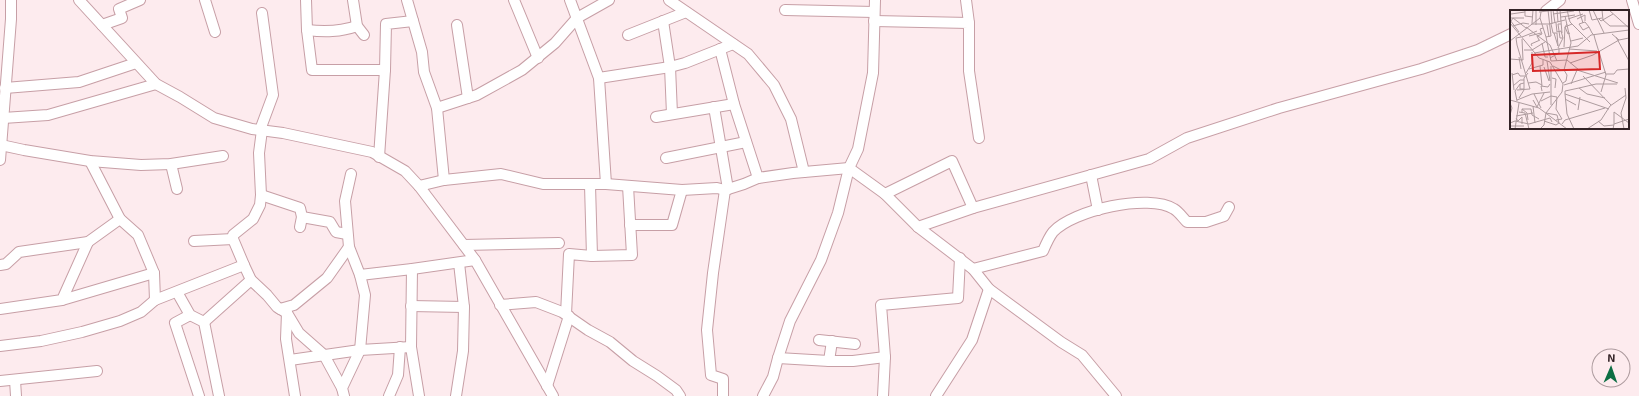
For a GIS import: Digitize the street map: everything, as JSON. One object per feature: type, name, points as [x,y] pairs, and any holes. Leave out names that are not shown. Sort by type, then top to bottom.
[{"type":"street","points":[[0,160],[3,118],[2,101],[5,88],[4,54],[11,19],[11,0]]},
{"type":"street","points":[[79,0],[156,84],[214,118],[261,130],[283,133],[372,152],[405,171],[419,186],[475,260],[553,396]]},
{"type":"street","points":[[102,25],[122,18],[119,9],[140,0]]},
{"type":"street","points":[[205,0],[215,32]]},
{"type":"street","points":[[306,0],[307,30],[312,70],[386,70]]},
{"type":"street","points":[[353,0],[357,26],[364,35]]},
{"type":"street","points":[[407,0],[422,52],[424,72],[437,108],[444,180]]},
{"type":"street","points":[[514,0],[538,58]]},
{"type":"street","points":[[570,0],[599,78],[606,184]]},
{"type":"street","points":[[437,108],[477,95],[522,70],[555,43],[577,18],[609,0]]},
{"type":"street","points":[[669,0],[748,54],[774,85],[791,119],[804,172]]},
{"type":"street","points":[[764,396],[773,377],[790,321],[821,260],[838,213],[849,168],[858,149],[873,73],[875,0]]},
{"type":"street","points":[[966,0],[969,23],[970,71],[979,138]]},
{"type":"street","points":[[1547,10],[1560,0]]},
{"type":"street","points":[[1632,0],[1639,24]]},
{"type":"street","points":[[785,10],[969,23]]},
{"type":"street","points":[[628,35],[686,12]]},
{"type":"street","points":[[262,13],[273,95],[261,130],[259,153],[260,204],[253,219],[233,235],[233,239],[251,280],[283,311],[299,333],[324,355],[343,392]]},
{"type":"street","points":[[0,18],[11,19]]},
{"type":"street","points":[[379,156],[386,70],[386,24],[413,21]]},
{"type":"street","points":[[663,21],[670,67],[672,114]]},
{"type":"street","points":[[457,25],[468,98]]},
{"type":"street","points":[[307,30],[328,32],[344,31],[357,26]]},
{"type":"street","points":[[918,227],[973,208],[1149,158],[1188,138],[1279,108],[1421,69],[1471,52],[1510,34]]},
{"type":"street","points":[[599,78],[670,67],[685,63],[733,44]]},
{"type":"street","points":[[720,49],[734,104],[758,178]]},
{"type":"street","points":[[5,88],[79,82],[136,63]]},
{"type":"street","points":[[3,118],[48,115],[156,84]]},
{"type":"street","points":[[656,117],[734,104]]},
{"type":"street","points":[[714,107],[722,147],[727,189],[707,330],[711,375],[723,379],[723,396]]},
{"type":"street","points":[[666,158],[746,142]]},
{"type":"street","points":[[1,145],[90,161],[141,165],[171,164],[223,156]]},
{"type":"street","points":[[90,161],[120,219],[138,235],[154,273],[155,300]]},
{"type":"street","points":[[885,194],[952,161],[973,208]]},
{"type":"street","points":[[171,164],[177,189]]},
{"type":"street","points":[[419,186],[444,180],[501,174],[543,184],[606,184],[682,190],[717,188],[727,189],[758,178],[849,168],[885,194],[918,227],[973,269],[989,289],[1061,342],[1082,355],[1116,396]]},
{"type":"street","points":[[343,392],[360,350],[365,295],[360,275],[349,247],[347,234],[344,201],[351,174]]},
{"type":"street","points":[[1091,175],[1098,210]]},
{"type":"street","points":[[590,185],[592,256]]},
{"type":"street","points":[[547,386],[568,315],[569,254],[592,256],[632,255],[628,186]]},
{"type":"street","points":[[630,225],[672,225],[682,190]]},
{"type":"street","points":[[261,195],[300,208],[302,217],[300,227]]},
{"type":"street","points":[[973,269],[1043,251],[1054,231],[1073,219],[1098,210],[1125,204],[1156,202],[1175,209],[1187,222],[1206,222],[1224,216],[1229,207]]},
{"type":"street","points":[[302,217],[330,222],[336,232],[347,234]]},
{"type":"street","points":[[0,265],[6,264],[19,252],[88,242],[120,219]]},
{"type":"street","points":[[194,241],[233,239]]},
{"type":"street","points":[[62,300],[88,242]]},
{"type":"street","points":[[464,245],[559,243]]},
{"type":"street","points":[[283,311],[294,305],[327,278],[349,247]]},
{"type":"street","points":[[883,396],[885,356],[881,305],[958,298],[960,258]]},
{"type":"street","points":[[360,275],[475,260]]},
{"type":"street","points":[[456,396],[463,351],[464,307],[459,263]]},
{"type":"street","points":[[0,346],[41,341],[120,322],[141,312],[155,300],[244,265]]},
{"type":"street","points":[[412,269],[411,347],[418,396]]},
{"type":"street","points":[[0,310],[62,300],[154,273]]},
{"type":"street","points":[[204,322],[251,280]]},
{"type":"street","points":[[936,396],[972,340],[989,289]]},
{"type":"street","points":[[177,292],[190,315],[204,322]]},
{"type":"street","points":[[500,305],[536,302],[568,315],[588,330],[610,342],[633,361],[676,390],[680,396]]},
{"type":"street","points":[[411,306],[464,307]]},
{"type":"street","points":[[283,311],[295,396]]},
{"type":"street","points":[[190,315],[175,323],[199,396]]},
{"type":"street","points":[[204,322],[219,396]]},
{"type":"street","points":[[819,340],[855,344]]},
{"type":"street","points":[[829,362],[832,341]]},
{"type":"street","points":[[389,396],[398,375],[400,347]]},
{"type":"street","points":[[290,360],[360,350],[411,347]]},
{"type":"street","points":[[778,358],[829,362],[853,361],[885,356]]},
{"type":"street","points":[[0,381],[97,371]]},
{"type":"street","points":[[15,380],[16,396]]}]
